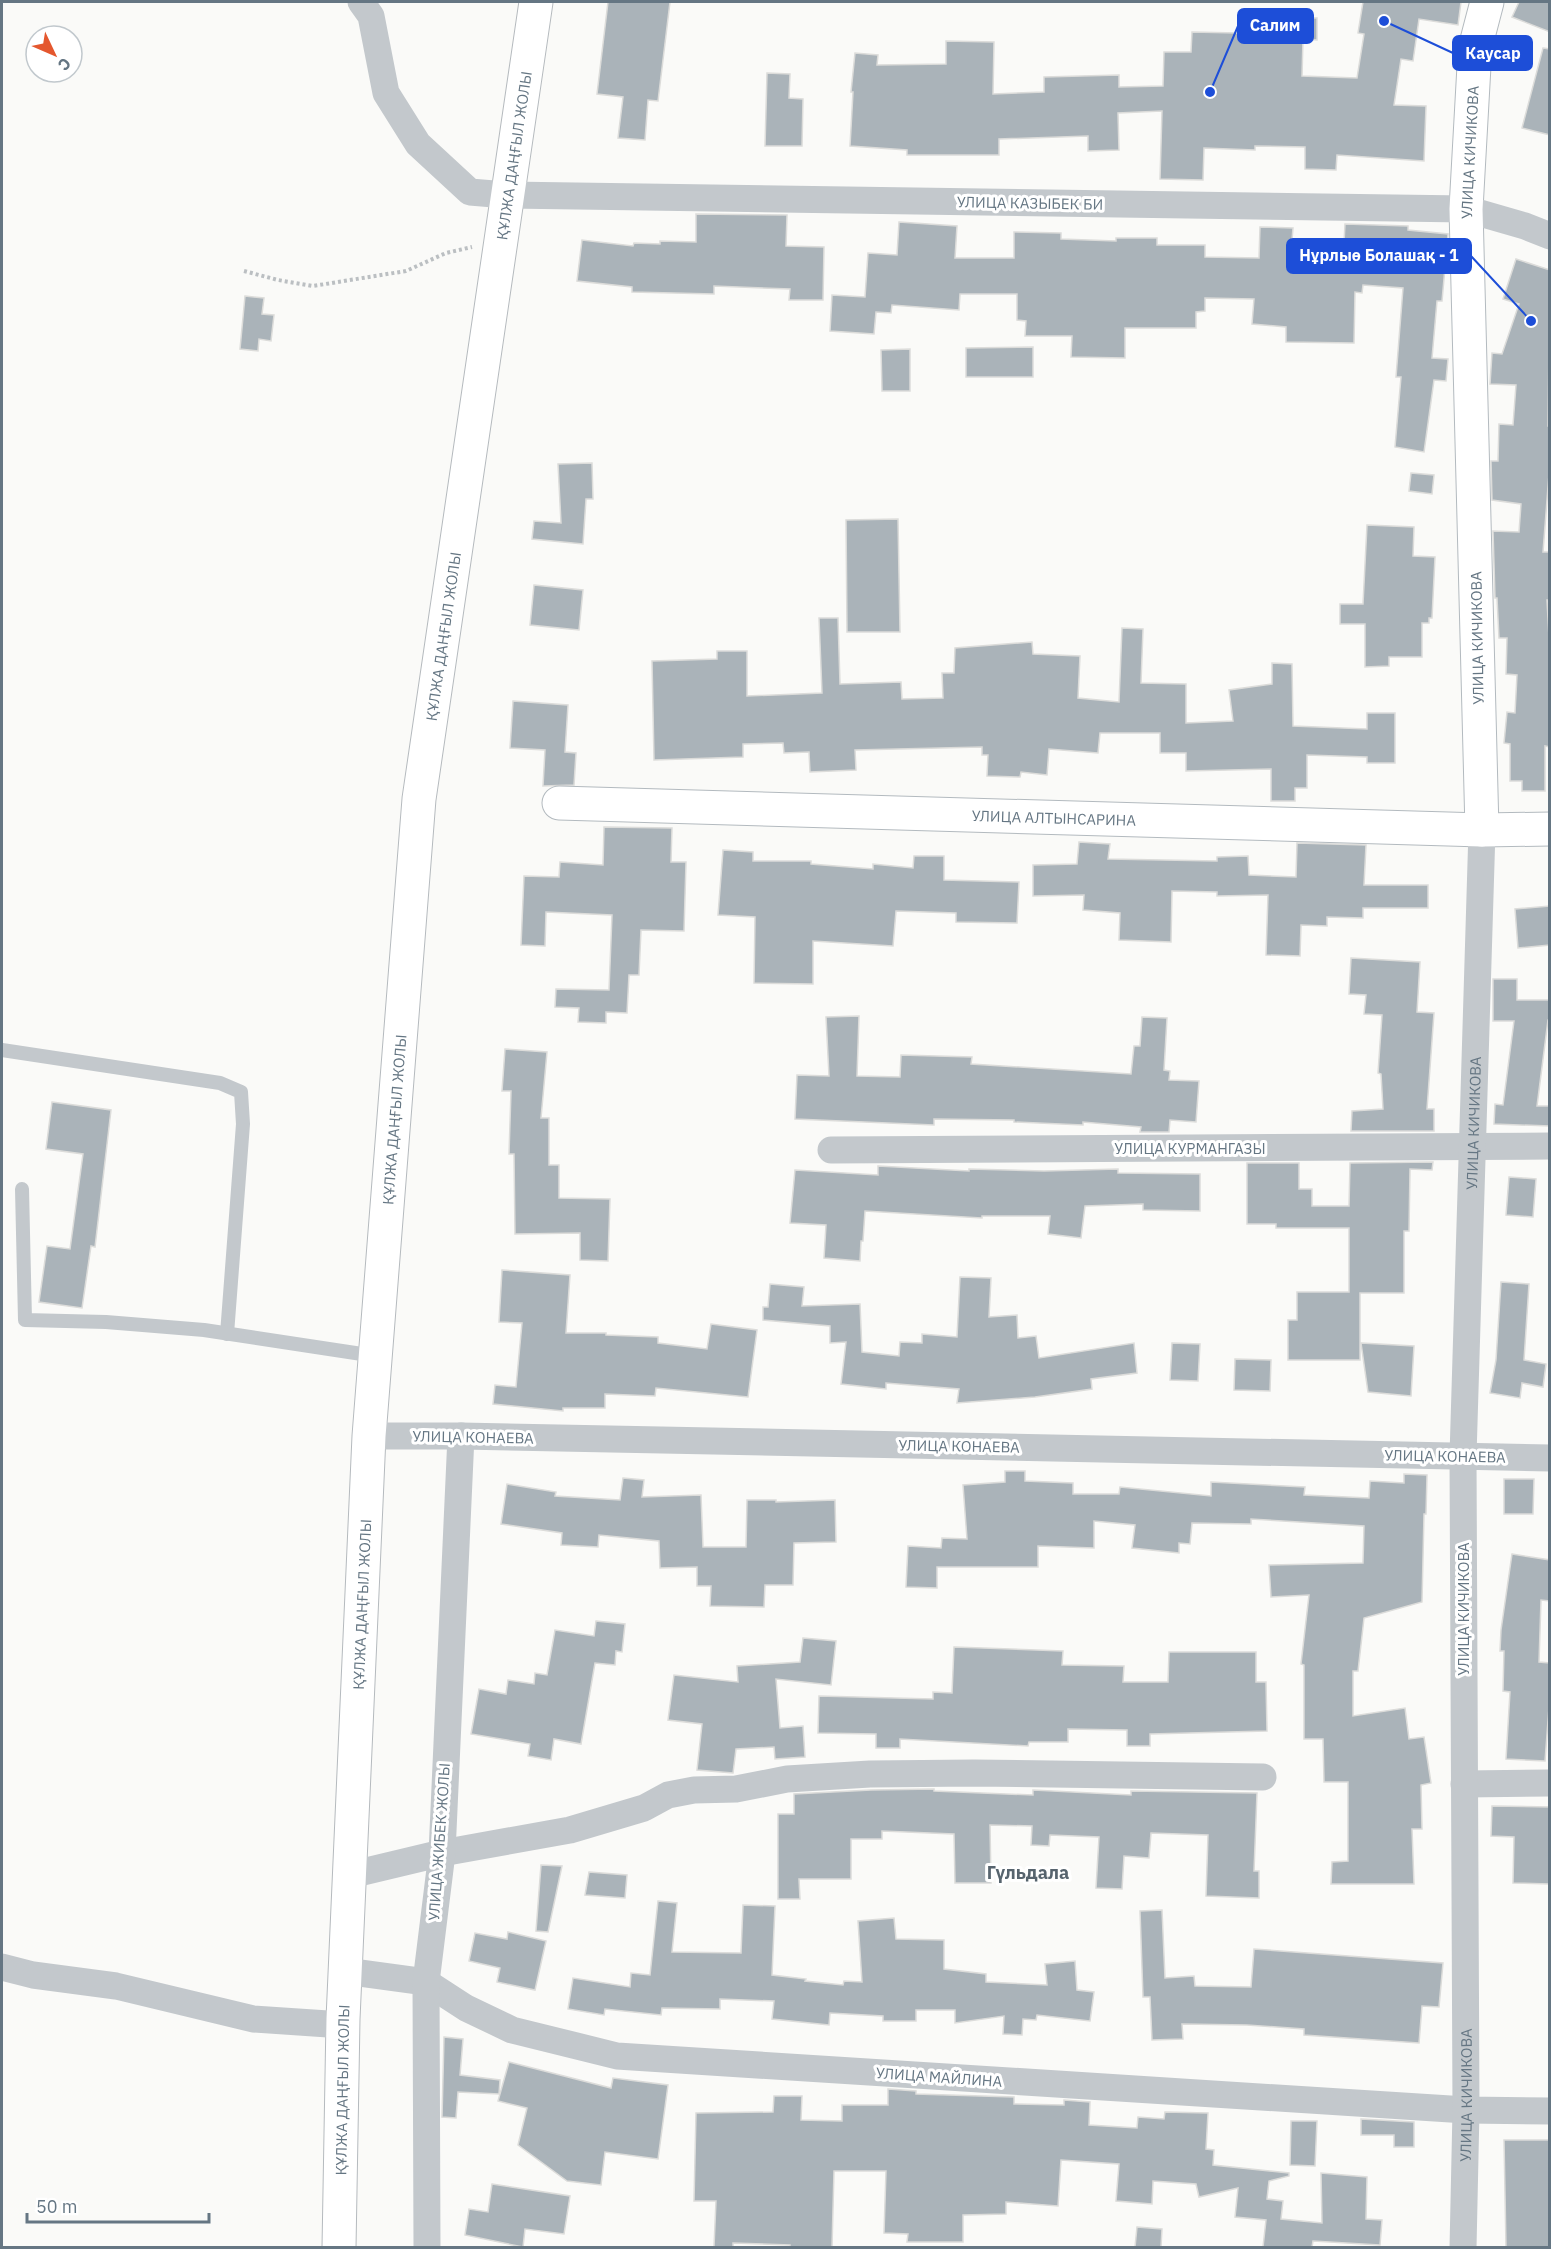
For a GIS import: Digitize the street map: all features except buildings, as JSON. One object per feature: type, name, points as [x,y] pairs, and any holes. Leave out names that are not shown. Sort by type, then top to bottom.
[{"type":"main road","name":"ҚҰЛЖА ДАҢҒЫЛ ЖОЛЫ","points":[[339,2247],[342,2025],[369,1436],[419,799],[536,2]]},
{"type":"main road","name":"УЛИЦА КИЧИКОВА","points":[[1482,830],[1466,209],[1475,48],[1487,2]]},
{"type":"main road","name":"УЛИЦА АЛТЫНСАРИНА","points":[[559,803],[1482,830],[1550,829]]},
{"type":"street","name":"УЛИЦА КАЗЫБЕК БИ","points":[[361,2],[371,16],[386,93],[418,144],[470,192],[506,195],[1466,209],[1525,226],[1550,236]]},
{"type":"street","name":"УЛИЦА КИЧИКОВА","points":[[1463,2247],[1466,2110],[1462,1456],[1482,830]]},
{"type":"street","name":"УЛИЦА КУРМАНГАЗЫ","points":[[831,1150],[1550,1146]]},
{"type":"street","name":"УЛИЦА КОНАЕВА","points":[[369,1436],[1550,1458]]},
{"type":"street","name":"УЛИЦА ЖИБЕК ЖОЛЫ","points":[[427,2247],[426,1982],[441,1853],[461,1436]]},
{"type":"street","points":[[350,1875],[441,1853],[570,1830],[644,1808],[668,1795],[694,1790],[736,1789],[787,1779],[870,1774],[974,1773],[1263,1777]]},
{"type":"street","points":[[1464,1784],[1550,1783]]},
{"type":"street","points":[[2,1967],[33,1975],[116,1986],[253,2019],[342,2025]]},
{"type":"street","name":"УЛИЦА МАЙЛИНА","points":[[345,1971],[426,1982],[466,2008],[512,2030],[617,2056],[1466,2110],[1550,2110]]},
{"type":"lane","points":[[2,1050],[220,1083],[241,1092],[243,1124],[227,1334]]},
{"type":"lane","points":[[22,1189],[25,1320],[106,1322],[204,1330],[375,1356]]},
{"type":"path","points":[[244,271],[313,286],[406,271],[446,253],[499,242]]},
{"type":"place","name":"Каусар","points":[[1384,21]]},
{"type":"place","name":"Салим","points":[[1210,92]]},
{"type":"place","name":"Нұрлыө Болашақ - 1","points":[[1531,321]]},
{"type":"district","name":"Гүльдала","points":[[1028,1872]]}]
